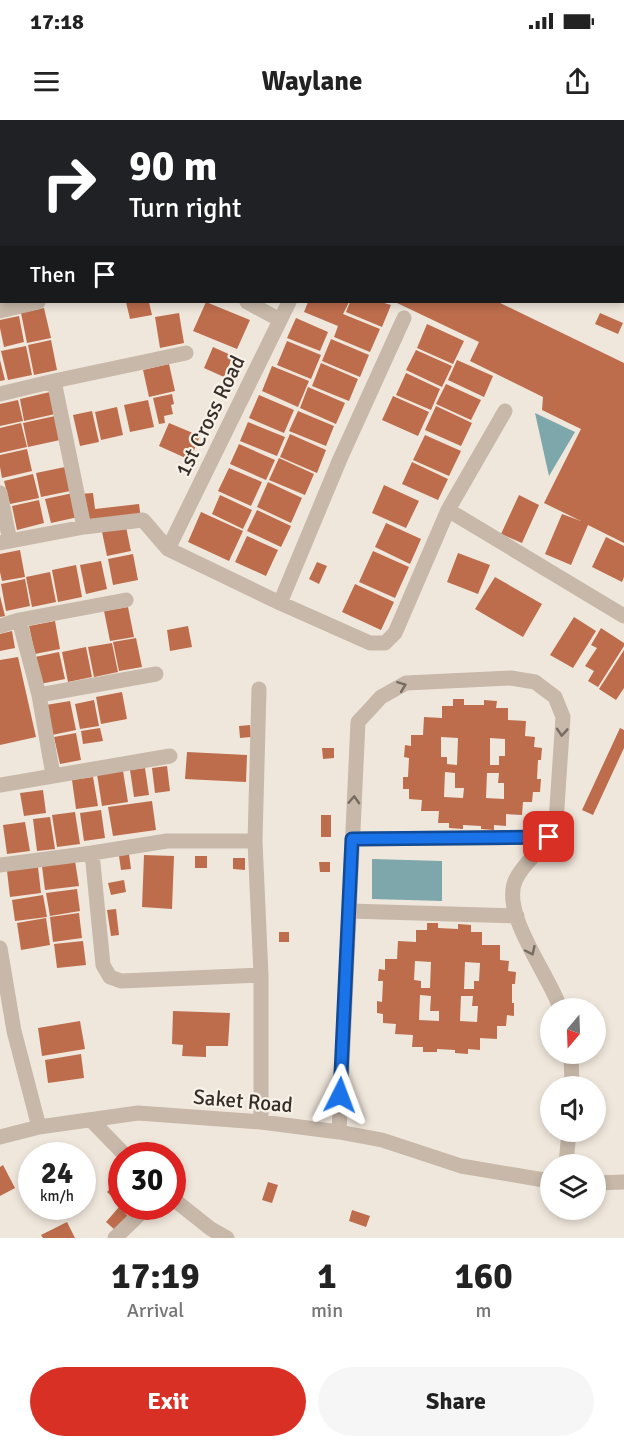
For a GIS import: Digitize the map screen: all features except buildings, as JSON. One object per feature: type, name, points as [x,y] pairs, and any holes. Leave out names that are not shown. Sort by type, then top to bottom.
[{"type":"street","points":[[0,311],[34,303]]},
{"type":"street","points":[[249,303],[280,320]]},
{"type":"street","name":"1st Cross Road","points":[[168,549],[288,303]]},
{"type":"street","points":[[280,603],[340,459],[404,318]]},
{"type":"street","points":[[0,394],[186,353]]},
{"type":"street","points":[[54,381],[84,527]]},
{"type":"street","points":[[0,493],[5,542],[84,527],[143,520],[168,549],[370,643],[385,643],[395,633],[448,510],[505,411]]},
{"type":"street","points":[[448,510],[624,616]]},
{"type":"street","points":[[0,626],[126,600]]},
{"type":"street","points":[[19,621],[39,695],[53,775]]},
{"type":"street","points":[[39,695],[156,674]]},
{"type":"street","points":[[339,1132],[358,722],[381,697],[406,683],[511,678],[534,682],[555,697],[563,717],[556,822],[549,837],[514,881],[513,898],[519,924],[557,998]]},
{"type":"street","points":[[259,689],[255,841],[261,975],[261,1122]]},
{"type":"street","points":[[0,785],[170,756]]},
{"type":"street","points":[[352,839],[549,837]]},
{"type":"street","points":[[0,865],[167,841],[255,841]]},
{"type":"street","points":[[92,853],[103,965],[110,977],[121,981],[261,975]]},
{"type":"street","points":[[349,911],[517,916]]},
{"type":"street","points":[[0,948],[7,1033],[39,1127]]},
{"type":"street","name":"Saket Road","points":[[0,1137],[39,1127],[138,1113],[261,1122],[382,1140],[461,1166],[540,1178]]},
{"type":"street","points":[[90,1120],[112,1142]]},
{"type":"street","points":[[606,1183],[624,1182]]},
{"type":"street","points":[[186,1212],[207,1233],[227,1238]]},
{"type":"street","points":[[115,1238],[134,1220]]},
{"type":"water","points":[[535,413],[575,432],[549,476]]},
{"type":"water","points":[[372,859],[442,861],[442,901],[372,899]]},
{"type":"route","points":[[340,1095],[352,839],[549,837]]}]
